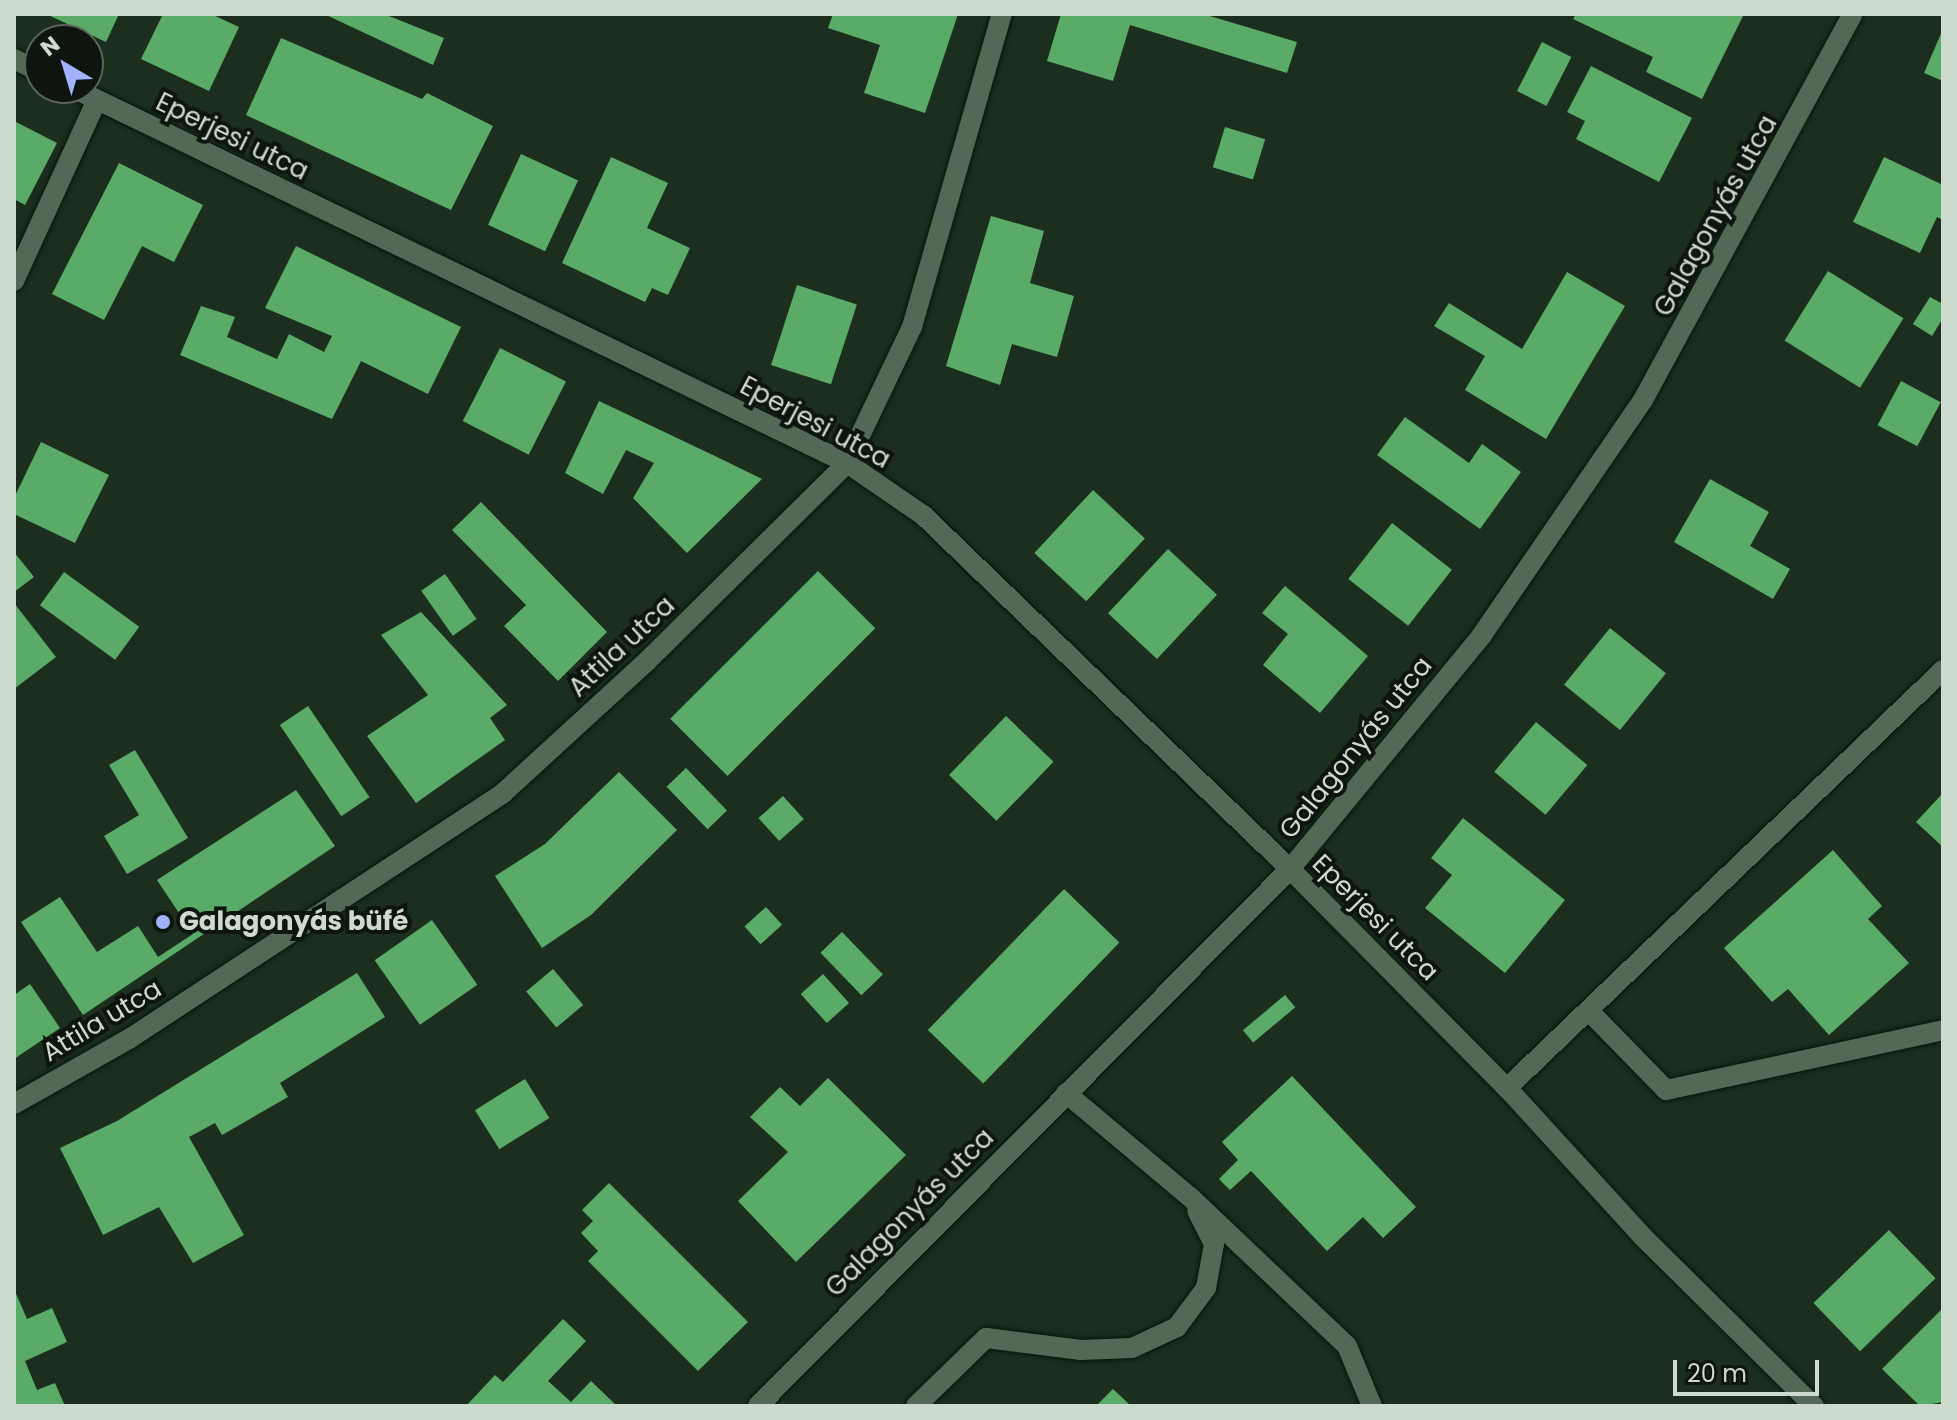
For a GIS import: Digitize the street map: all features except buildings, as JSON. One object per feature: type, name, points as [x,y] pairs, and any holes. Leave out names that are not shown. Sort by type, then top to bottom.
[{"type":"street","name":"Attila utca","points":[[14,1104],[129,1039],[503,793],[647,661],[847,463],[912,327],[1002,14]]},
{"type":"street","name":"Galagonyás utca","points":[[758,1406],[1290,869],[1482,635],[1643,400],[1853,14]]},
{"type":"street","name":"Eperjesi utca","points":[[104,103],[847,463],[924,516],[1290,869],[1507,1088],[1642,1236],[1814,1406]]},
{"type":"street","points":[[14,281],[95,104]]},
{"type":"street","points":[[1507,1088],[1943,670]]},
{"type":"street","points":[[1589,1011],[1666,1090],[1943,1030]]},
{"type":"street","points":[[1066,1093],[1190,1197],[1347,1346],[1372,1406]]},
{"type":"street","points":[[916,1406],[986,1338],[1081,1350],[1119,1348],[1177,1327],[1206,1288],[1214,1244],[1190,1197]]},
{"type":"place","name":"Galagonyás büfé","points":[[163,922]]}]
